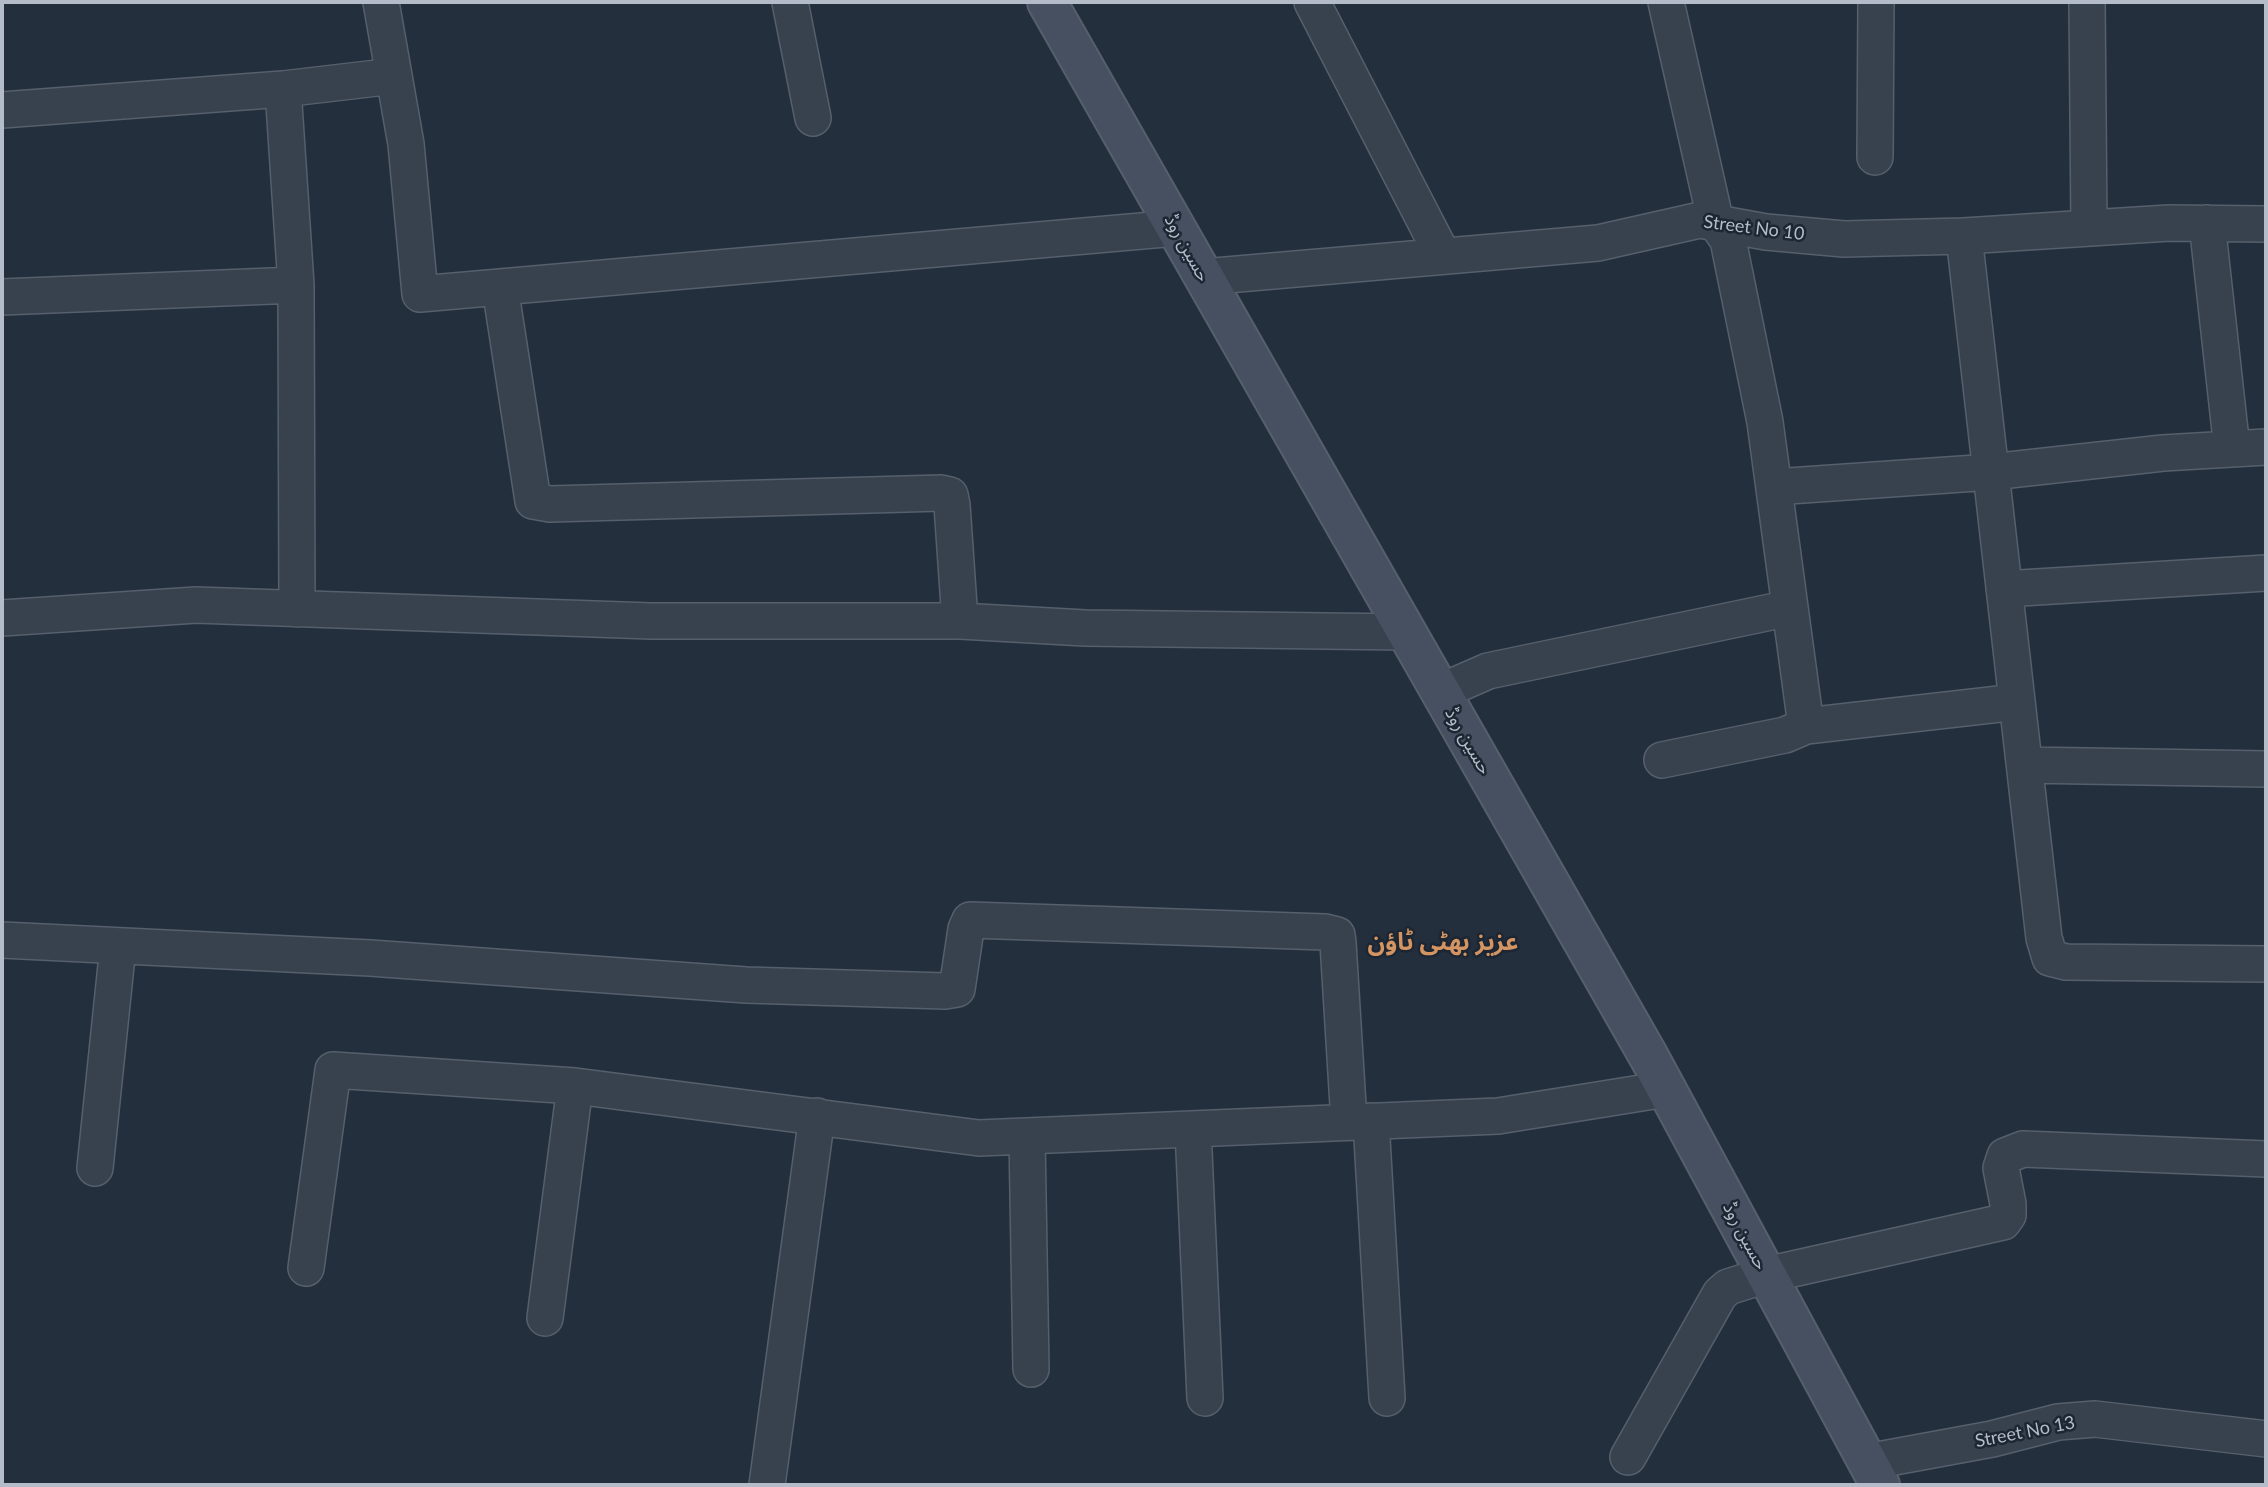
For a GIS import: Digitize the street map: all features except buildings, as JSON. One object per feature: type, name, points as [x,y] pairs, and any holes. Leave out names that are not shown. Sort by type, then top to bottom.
[{"type":"street","points":[[381,2],[406,144],[420,295],[1176,228]]},
{"type":"street","points":[[790,2],[813,118]]},
{"type":"street","name":"حسین روڈ","points":[[1046,2],[1666,1089],[1874,1474]]},
{"type":"street","points":[[1312,2],[1443,256]]},
{"type":"street","points":[[1666,2],[1716,223],[1728,240],[1765,422],[1806,726]]},
{"type":"street","points":[[1875,2],[1875,157]]},
{"type":"street","points":[[2087,2],[2089,228]]},
{"type":"street","points":[[2,110],[283,89],[394,76]]},
{"type":"street","points":[[283,89],[296,285],[297,609]]},
{"type":"street","name":"Street No 10","points":[[1203,277],[1598,243],[1700,219],[1766,232],[1844,239],[1964,236],[2169,223],[2266,224]]},
{"type":"street","points":[[2207,223],[2232,449]]},
{"type":"street","points":[[1964,236],[2044,938],[2050,958],[2066,962],[2266,964]]},
{"type":"street","points":[[2,297],[296,285]]},
{"type":"street","points":[[500,287],[533,501],[550,504],[941,493],[950,495],[960,621]]},
{"type":"street","points":[[1774,487],[1991,472],[2163,453],[2266,447]]},
{"type":"street","points":[[2004,589],[2266,573]]},
{"type":"street","points":[[2,618],[197,605],[651,621],[960,621],[1085,628],[1406,632]]},
{"type":"street","points":[[1440,692],[1488,671],[1790,607]]},
{"type":"street","points":[[1662,760],[1785,735],[1806,726],[2017,702]]},
{"type":"street","points":[[2025,765],[2266,769]]},
{"type":"street","points":[[2,940],[370,958],[746,985],[945,991],[957,989],[966,929],[971,920],[1325,932],[1337,935],[1360,1122],[1387,1398]]},
{"type":"street","points":[[95,1168],[118,946]]},
{"type":"street","points":[[306,1268],[333,1070],[575,1086],[979,1138],[1498,1115],[1666,1089]]},
{"type":"street","points":[[545,1318],[575,1086]]},
{"type":"street","points":[[767,1485],[817,1116]]},
{"type":"street","points":[[1193,1129],[1205,1398]]},
{"type":"street","points":[[1027,1136],[1031,1369]]},
{"type":"street","points":[[1628,1457],[1720,1294],[1728,1287],[1766,1275],[2003,1222],[2008,1215],[2001,1168],[2006,1156],[2023,1149],[2266,1159]]},
{"type":"street","name":"Street No 13","points":[[1874,1474],[1992,1438],[2058,1422],[2095,1419],[2266,1438]]},
{"type":"district","name":"عزیز بھٹی ٹاؤن","points":[[1443,942]]}]
